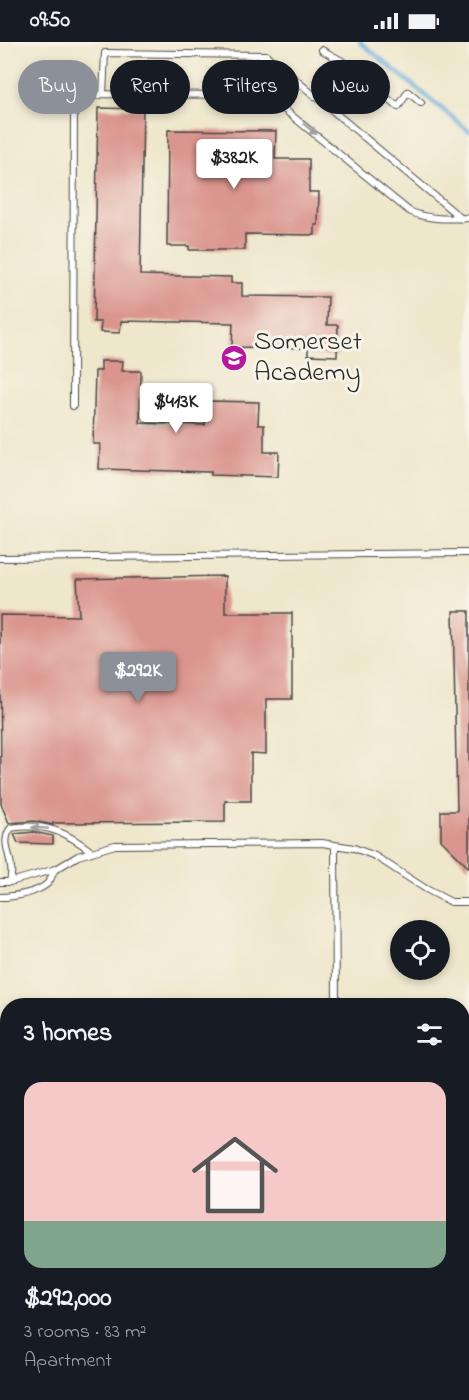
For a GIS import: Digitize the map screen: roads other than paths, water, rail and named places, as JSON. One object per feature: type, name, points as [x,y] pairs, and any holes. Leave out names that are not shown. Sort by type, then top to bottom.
[{"type":"lane","points":[[322,50],[342,61],[398,107],[408,92],[421,103]]},
{"type":"lane","points":[[103,94],[105,53],[266,55],[466,219]]},
{"type":"lane","points":[[253,55],[253,60]]},
{"type":"lane","points":[[73,406],[74,102],[103,94],[202,95]]},
{"type":"lane","points":[[290,114],[409,211],[435,219],[466,219]]},
{"type":"lane","points":[[0,558],[469,553]]},
{"type":"lane","points":[[10,882],[12,870],[6,842],[7,833],[11,828],[35,827],[59,831],[92,852]]},
{"type":"lane","points":[[0,882],[10,882],[56,869],[78,856],[115,845],[322,843],[354,848],[375,856],[426,889],[451,902],[469,902]]},
{"type":"lane","points":[[335,845],[336,998]]},
{"type":"lane","points":[[0,897],[19,896],[47,884],[56,869]]},
{"type":"waterway","points":[[360,42],[469,131]]},
{"type":"place","name":"Somerset Academy","points":[[234,358]]}]
